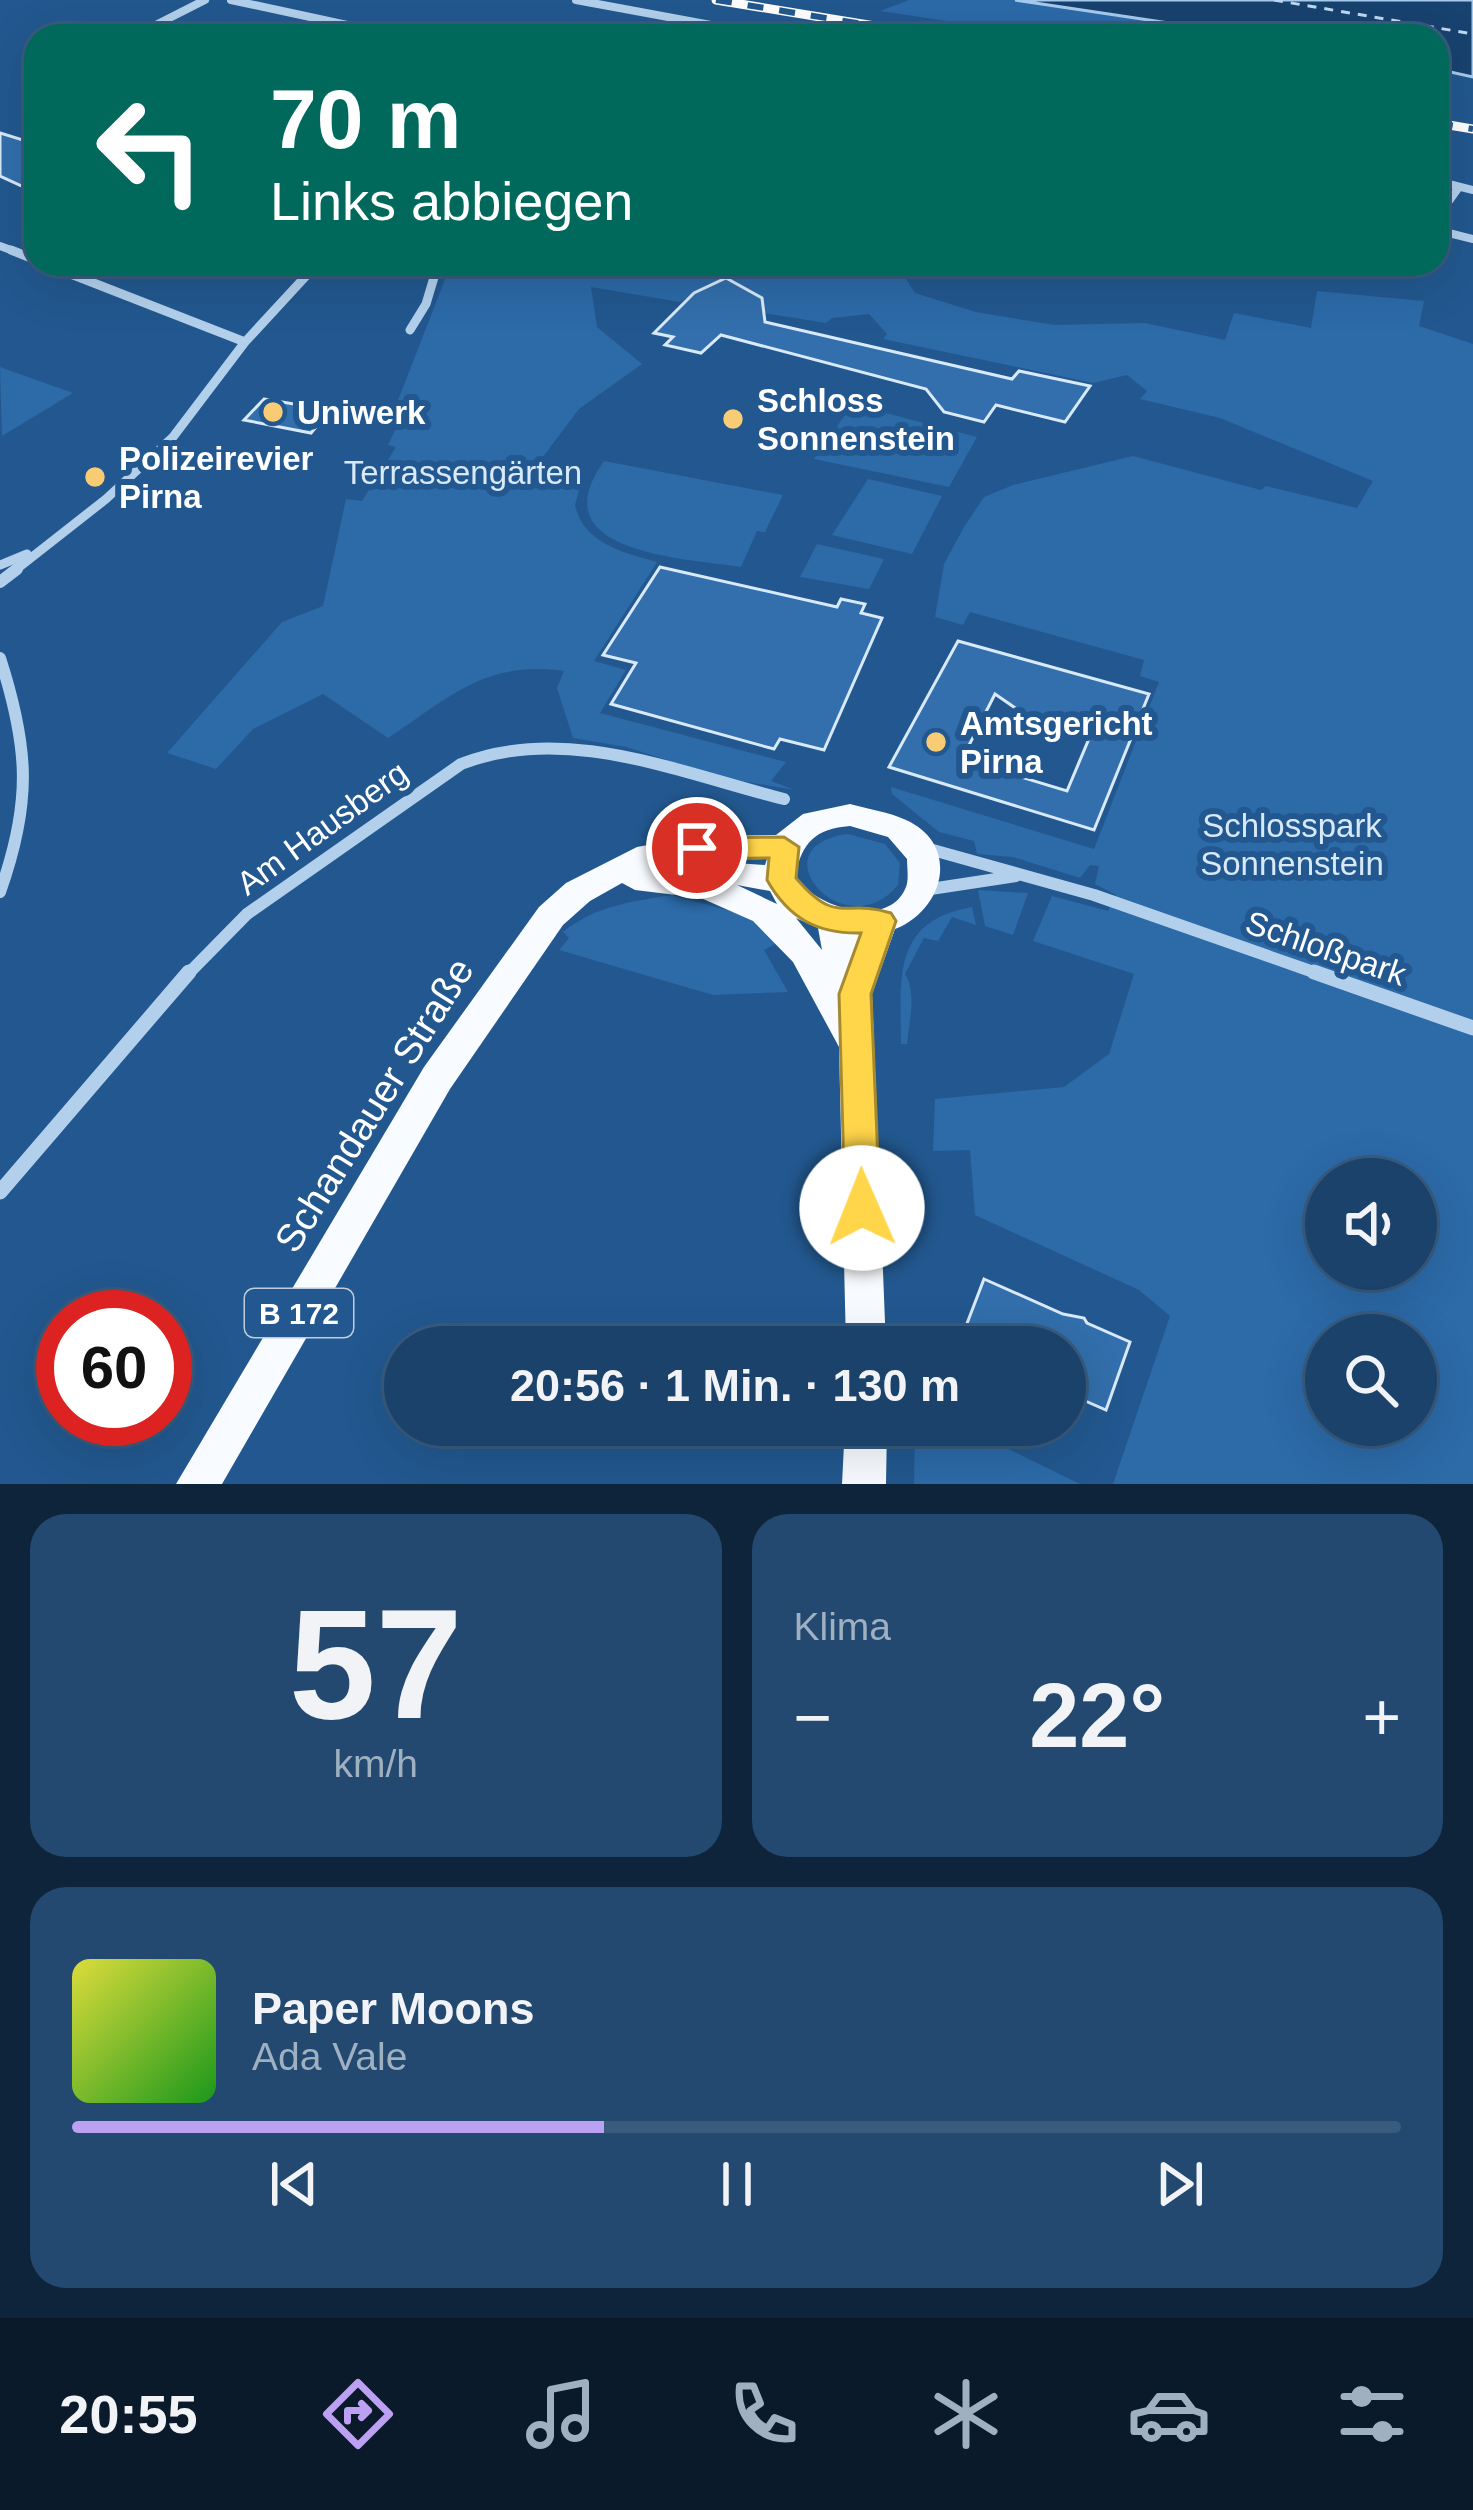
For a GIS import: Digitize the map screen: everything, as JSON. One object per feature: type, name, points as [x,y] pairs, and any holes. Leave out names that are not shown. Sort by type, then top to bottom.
[{"type":"main road","name":"B 172","points":[[783,864],[813,822],[850,815],[887,823],[918,846]]},
{"type":"main road","points":[[563,904],[634,878],[783,864],[806,910],[834,922],[881,921],[906,909],[922,891],[926,868],[918,846]]},
{"type":"main road","name":"Schandauer Straße","points":[[198,1484],[437,1078],[513,966],[563,904],[648,855],[697,848],[783,864]]},
{"type":"main road","points":[[634,878],[662,878],[749,902],[793,936],[854,1040]]},
{"type":"main road","points":[[866,1326],[855,994],[881,921]]},
{"type":"main road","points":[[834,922],[855,994]]},
{"type":"main road","points":[[864,1484],[865,1446]]},
{"type":"street","points":[[158,24],[205,0]]},
{"type":"street","points":[[231,0],[335,24]]},
{"type":"street","points":[[576,0],[706,24]]},
{"type":"street","points":[[1449,184],[1473,190]]},
{"type":"street","points":[[1449,201],[1459,187]]},
{"type":"street","points":[[77,276],[245,342]]},
{"type":"street","points":[[0,582],[106,499],[173,437],[245,342],[306,276]]},
{"type":"street","points":[[410,330],[434,276]]},
{"type":"street","points":[[0,565],[34,552]]},
{"type":"street","points":[[0,658],[28,752],[24,824],[0,892]]},
{"type":"street","name":"Am Hausberg","points":[[0,1192],[212,946],[247,914],[461,764],[499,749],[568,745],[784,799]]},
{"type":"street","name":"Schloßpark","points":[[918,846],[1142,911],[1473,1028]]},
{"type":"street","name":"Schloßpark","points":[[922,891],[1023,875]]},
{"type":"green space","points":[[909,0],[1015,0],[1176,24],[967,24],[880,11]]},
{"type":"green space","name":"Schlosspark Sonnenstein","points":[[446,276],[904,276],[915,293],[976,312],[1054,325],[1145,323],[1225,340],[1234,313],[1311,328],[1317,291],[1424,301],[1419,326],[1473,344],[1473,1484],[1113,1484],[1170,1316],[1139,1290],[975,1215],[970,1150],[933,1151],[935,1099],[1064,1087],[1109,1054],[1134,974],[1033,941],[1052,896],[1108,911],[1116,895],[1095,884],[1099,866],[1090,865],[1080,878],[1013,857],[977,854],[974,841],[939,832],[892,794],[891,787],[1094,849],[1159,682],[1140,676],[1144,660],[970,612],[963,625],[935,617],[944,564],[984,497],[1013,485],[1133,456],[1261,490],[1266,486],[1357,508],[1373,481],[1220,418],[1140,399],[1147,391],[1127,375],[1093,383],[883,339],[887,334],[869,314],[832,318],[826,323],[764,313],[762,297],[726,278],[680,302],[591,287],[597,327],[642,364],[579,409],[533,470],[582,480],[575,505],[587,529],[607,544],[657,562],[594,661],[626,670],[600,713],[786,762],[771,781],[795,790],[724,778],[626,747],[573,738],[557,688],[564,671],[536,669],[512,671],[470,685],[388,738],[323,694],[253,729],[216,769],[167,753],[282,622],[323,606],[346,499],[362,501],[396,447],[388,445],[396,428],[388,426]]},
{"type":"green space","points":[[0,367],[73,393],[2,436]]},
{"type":"green space","points":[[852,405],[977,437],[949,487],[814,459]]},
{"type":"green space","points":[[604,461],[783,495],[765,532],[757,531],[741,567],[686,560],[626,545],[603,533],[589,515],[589,492]]},
{"type":"green space","points":[[868,479],[942,496],[912,554],[832,535]]},
{"type":"green space","points":[[817,544],[884,559],[869,589],[800,577]]},
{"type":"green space","points":[[848,834],[885,844],[900,863],[898,885],[877,902],[855,906],[834,901],[809,873],[809,856],[821,842]]},
{"type":"green space","points":[[978,890],[1028,893],[1013,935],[985,926]]},
{"type":"green space","points":[[672,895],[745,915],[781,941],[764,950],[788,992],[713,995],[559,950],[569,938],[563,932],[588,916],[629,902]]},
{"type":"green space","points":[[972,907],[976,925],[952,917],[938,941],[924,938],[905,974],[911,1008],[907,1044],[901,1044],[902,976],[914,939],[946,914]]},
{"type":"green space","points":[[915,1446],[1002,1446],[1080,1484],[914,1484]]},
{"type":"shaded area","points":[[1015,0],[1473,0],[1473,77],[1449,72],[1449,24],[1176,24]]},
{"type":"building","points":[[0,133],[24,140],[24,187],[0,176]]},
{"type":"building","points":[[726,278],[762,298],[765,322],[1012,379],[1019,371],[1090,386],[1065,422],[996,405],[984,422],[944,412],[926,389],[721,335],[701,353],[665,345],[673,337],[654,333],[694,293]]},
{"type":"building","points":[[264,399],[330,410],[311,433],[244,420]]},
{"type":"building","points":[[660,567],[837,607],[841,599],[865,604],[861,613],[882,618],[824,750],[780,739],[774,749],[611,704],[636,663],[603,655]]},
{"type":"building","name":"Amtsgericht Pirna","points":[[958,641],[1149,694],[1094,830],[889,767]],"holes":[[[995,694],[1037,723],[1096,722],[1067,791],[962,759]]]},
{"type":"building","points":[[984,1279],[1063,1314],[1084,1318],[1130,1342],[1106,1410],[1086,1401],[1086,1326],[966,1326]]},
{"type":"ferry route","points":[[1274,0],[1414,24]]},
{"type":"ferry route","points":[[1449,30],[1473,34]]},
{"type":"railway","points":[[716,0],[863,24]]},
{"type":"railway","points":[[1449,125],[1473,129]]},
{"type":"place","name":"Uniwerk","points":[[273,412]]},
{"type":"place","name":"Schloss Sonnenstein","points":[[733,419]]},
{"type":"place","name":"Polizeirevier Pirna","points":[[95,477]]},
{"type":"place","name":"Amtsgericht Pirna","points":[[936,742]]},
{"type":"route","points":[[697,848],[784,847],[779,869],[782,880],[806,910],[834,922],[881,921],[855,994],[862,1208]]},
{"type":"park label","name":"Terrassengärten","points":[[463,472]]}]
